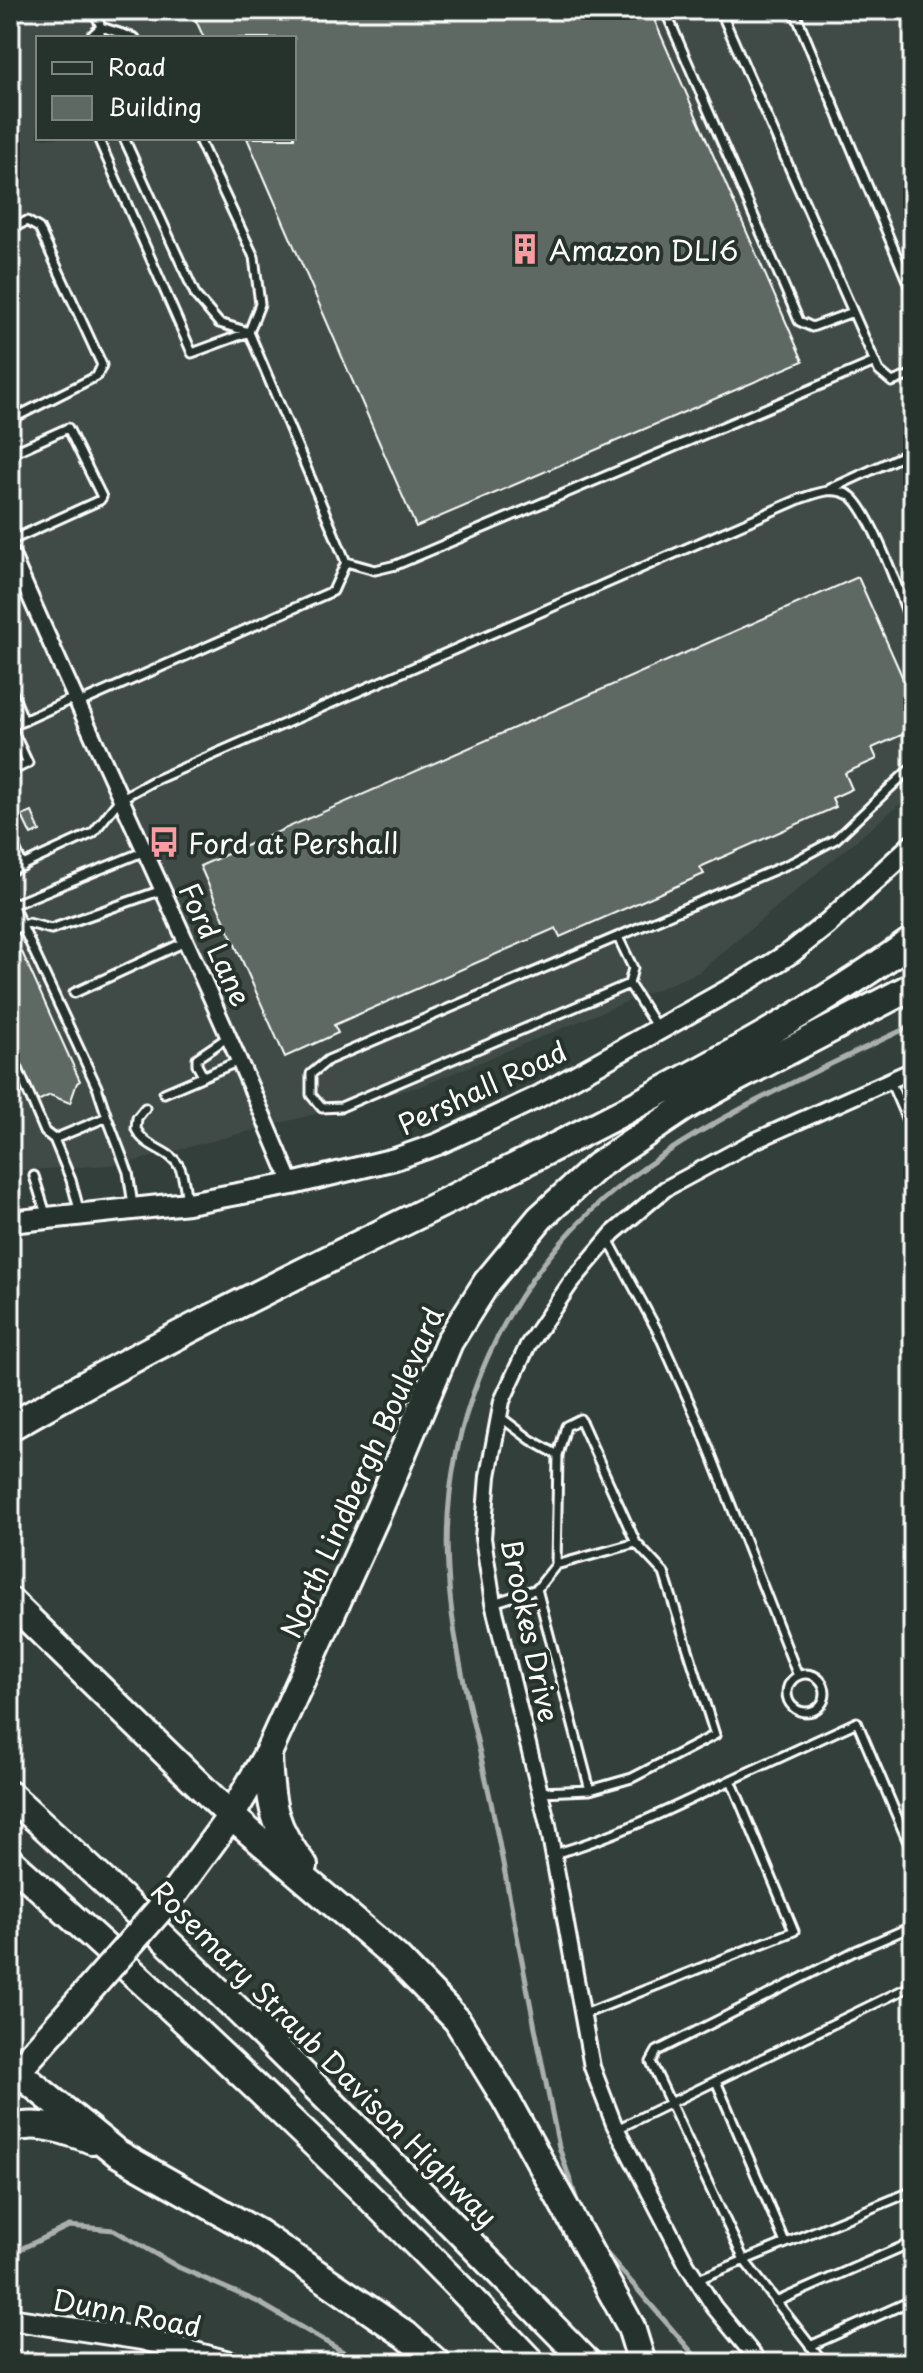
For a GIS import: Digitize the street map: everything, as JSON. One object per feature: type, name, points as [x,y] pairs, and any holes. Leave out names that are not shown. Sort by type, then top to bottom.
[{"type":"highway","points":[[10,1427],[304,1270],[501,1175],[757,1041],[812,1009],[913,940]]},
{"type":"highway","name":"North Lindbergh Boulevard","points":[[13,2069],[83,1997],[176,1891],[231,1816],[268,1753],[379,1509],[449,1342],[487,1282],[540,1218],[597,1166],[685,1107],[913,986]]},
{"type":"highway","points":[[10,1601],[231,1816],[397,1958],[457,2020],[506,2100],[631,2327],[642,2363]]},
{"type":"highway","points":[[268,1753],[270,1794],[277,1826],[289,1847],[337,1906]]},
{"type":"highway","name":"Rosemary Straub Davison Highway","points":[[10,1795],[316,2086],[588,2363]]},
{"type":"highway","points":[[10,1861],[279,2107],[437,2263],[532,2363]]},
{"type":"highway","points":[[13,2069],[107,2145],[258,2233],[406,2335],[437,2363]]},
{"type":"highway","points":[[10,2114],[23,2109],[43,2109],[69,2115]]},
{"type":"highway","points":[[10,2129],[42,2126],[107,2145]]},
{"type":"street","name":"Ford Lane","points":[[10,551],[241,1060],[292,1184]]},
{"type":"street","name":"Pershall Road","points":[[10,1222],[188,1203],[292,1184],[395,1159],[438,1144],[538,1097],[792,952],[913,845]]},
{"type":"street","name":"Brookes Drive","points":[[760,2363],[696,2280],[617,2129],[592,2067],[554,1854],[493,1603],[483,1538],[488,1476],[502,1401],[528,1345],[570,1284],[608,1239],[665,1189],[752,1142],[913,1070]]},
{"type":"street","name":"Dunn Road","points":[[10,2319],[142,2339],[224,2362]]},
{"type":"street","points":[[142,2339],[162,2363]]},
{"type":"lane","points":[[94,10],[101,27],[99,36]]},
{"type":"lane","points":[[665,10],[799,321],[812,327],[853,312]]},
{"type":"lane","points":[[720,10],[879,371],[892,382],[913,374]]},
{"type":"lane","points":[[794,10],[913,295]]},
{"type":"lane","points":[[91,36],[101,27]]},
{"type":"lane","points":[[101,27],[129,36]]},
{"type":"lane","points":[[99,140],[192,353],[249,332]]},
{"type":"lane","points":[[125,140],[196,296],[219,323],[249,332]]},
{"type":"lane","points":[[10,772],[28,763],[10,727],[333,591],[346,562],[249,332],[260,304],[254,257],[199,140]]},
{"type":"lane","points":[[10,229],[27,221],[39,228],[102,365],[97,376],[10,420]]},
{"type":"lane","points":[[346,562],[375,570],[396,565],[875,362]]},
{"type":"lane","points":[[10,454],[68,428],[102,497],[10,541]]},
{"type":"lane","points":[[10,871],[93,833],[120,799],[153,781],[913,451]]},
{"type":"lane","points":[[830,489],[851,495],[866,514],[913,628]]},
{"type":"lane","points":[[10,687],[24,721]]},
{"type":"lane","points":[[629,984],[341,1107],[322,1108],[311,1095],[311,1074],[328,1060],[793,862],[836,839],[913,766]]},
{"type":"lane","points":[[10,838],[23,866]]},
{"type":"lane","points":[[133,1209],[128,1172],[97,1087],[11,902],[145,851]]},
{"type":"lane","points":[[10,931],[28,923],[51,929],[162,890]]},
{"type":"lane","points":[[618,937],[633,968],[629,984],[658,1030]]},
{"type":"lane","points":[[74,993],[185,942]]},
{"type":"lane","points":[[203,1076],[197,1058],[229,1036]]},
{"type":"lane","points":[[10,1050],[45,1132],[54,1139],[71,1180],[80,1215]]},
{"type":"lane","points":[[164,1093],[241,1060]]},
{"type":"lane","points":[[889,1080],[913,1134]]},
{"type":"lane","points":[[145,1108],[137,1118],[136,1129],[148,1145],[172,1158],[179,1167],[188,1203]]},
{"type":"lane","points":[[54,1139],[107,1117]]},
{"type":"lane","points":[[34,1176],[47,1219]]},
{"type":"lane","points":[[608,1239],[658,1332],[700,1426],[798,1676]]},
{"type":"lane","points":[[499,1416],[558,1455]]},
{"type":"lane","points":[[540,1792],[590,1790],[632,1778],[715,1735],[664,1573],[636,1543],[580,1419],[566,1426],[558,1455],[556,1565]]},
{"type":"lane","points":[[493,1603],[537,1589],[556,1565],[636,1543]]},
{"type":"lane","points":[[537,1589],[590,1790]]},
{"type":"lane","points":[[798,1676],[816,1676],[824,1686],[823,1704],[813,1712],[794,1709],[787,1698],[789,1685],[798,1676]]},
{"type":"lane","points":[[554,1854],[635,1825],[857,1722],[913,1854]]},
{"type":"lane","points":[[582,2015],[794,1931],[731,1780]]},
{"type":"lane","points":[[824,2363],[744,2260],[651,2062],[657,2051],[853,1952],[913,1926]]},
{"type":"lane","points":[[617,2129],[913,1985]]},
{"type":"lane","points":[[716,2081],[785,2243]]},
{"type":"lane","points":[[696,2280],[913,2191]]},
{"type":"lane","points":[[776,2302],[913,2242]]},
{"type":"lane","points":[[810,2346],[913,2300]]},
{"type":"lane","points":[[894,2363],[913,2354]]},
{"type":"path","points":[[10,2350],[114,2363]]},
{"type":"shaded area","points":[[10,10],[913,10],[913,793],[699,972],[422,1086],[124,1164],[10,1171]]},
{"type":"building","name":"Amazon DLI6","points":[[191,10],[650,10],[803,361],[416,527],[248,140],[296,140],[296,36],[203,36]]},
{"type":"building","points":[[858,577],[913,701],[913,730],[872,748],[877,759],[845,773],[852,789],[832,798],[836,807],[700,867],[704,874],[560,937],[556,928],[334,1025],[338,1033],[285,1057],[200,866]]},
{"type":"building","points":[[32,812],[40,831],[31,835],[22,816]]},
{"type":"building","points":[[22,952],[80,1081],[70,1103],[50,1095],[38,1101],[10,1039],[10,957]]},
{"type":"waterway","points":[[579,2207],[559,2147],[454,1631],[448,1570],[448,1520],[453,1471],[464,1423],[480,1376],[500,1332],[525,1289],[589,1213],[623,1183],[701,1131],[787,1085],[913,1025]]},
{"type":"waterway","points":[[10,2254],[69,2226],[114,2230],[178,2267],[258,2302],[362,2363]]},
{"type":"waterway","points":[[601,2247],[701,2363]]},
{"type":"place","name":"Amazon DLI6","points":[[525,249]]},
{"type":"place","name":"Ford at Pershall","points":[[164,842]]}]
